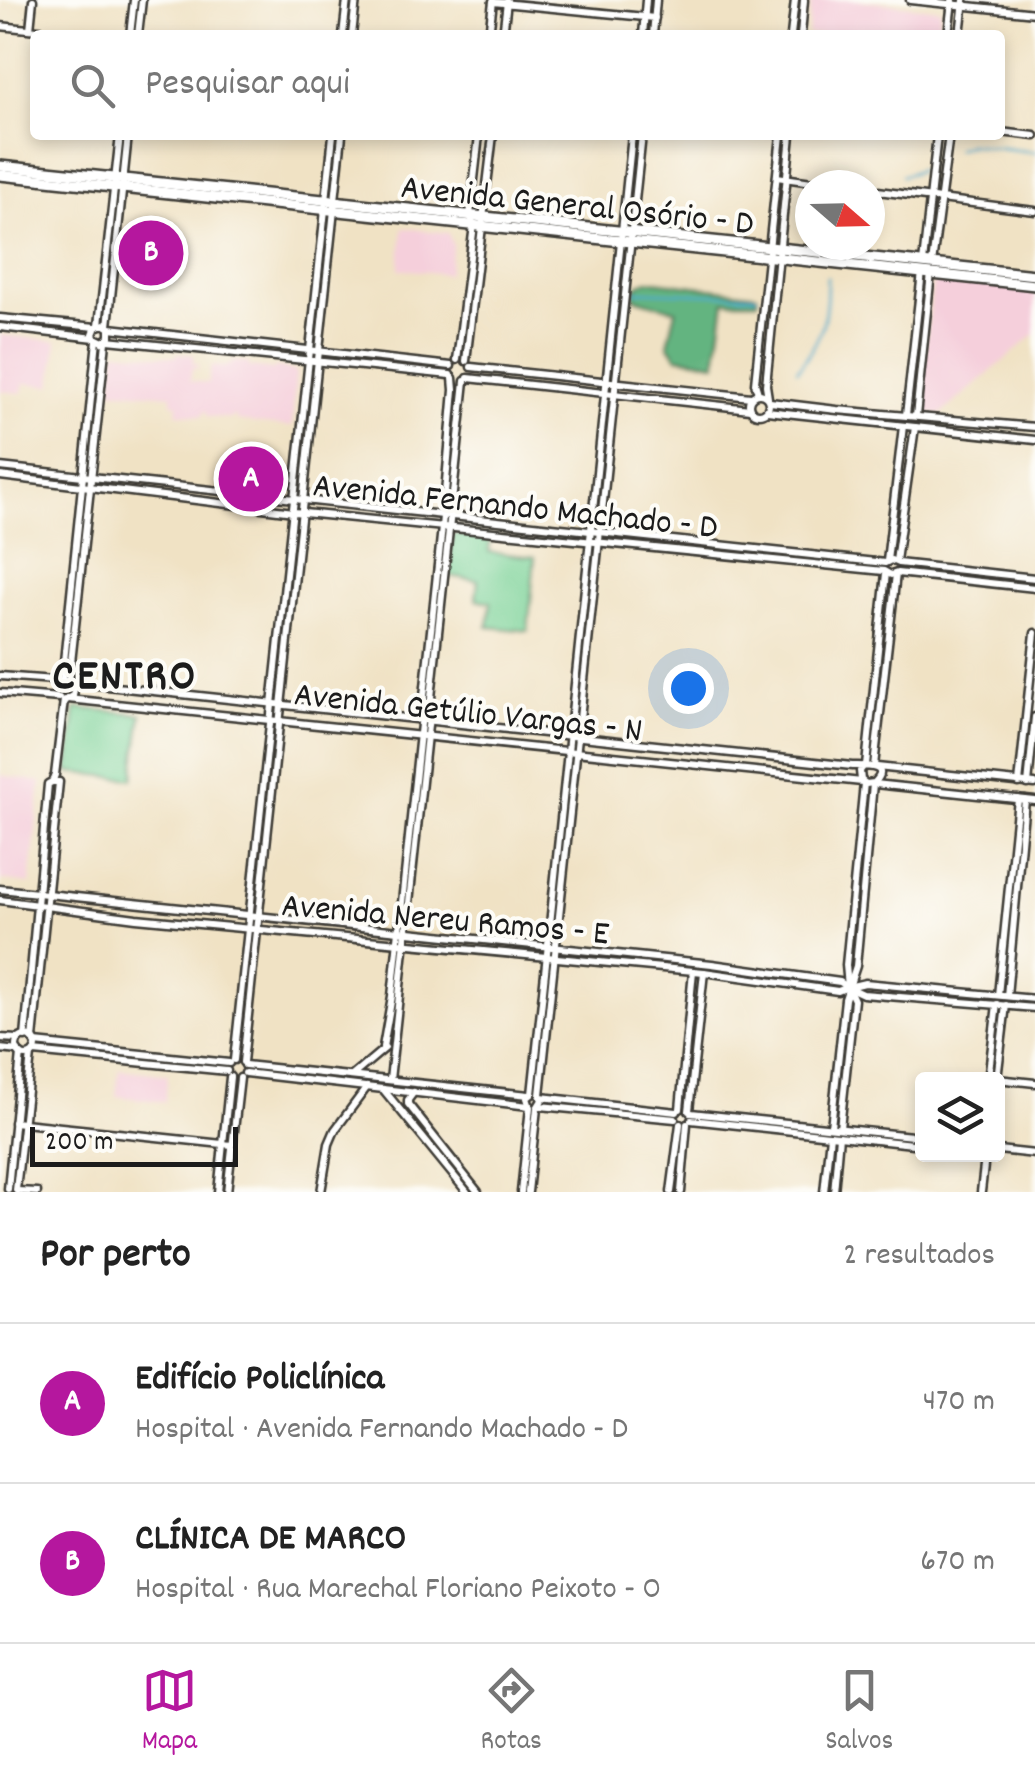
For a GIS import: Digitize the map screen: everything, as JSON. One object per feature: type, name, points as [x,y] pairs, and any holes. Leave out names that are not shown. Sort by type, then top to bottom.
[{"type":"main road","points":[[0,166],[119,183]]},
{"type":"main road","points":[[0,175],[119,183]]},
{"type":"main road","name":"Avenida General Osório - D","points":[[119,183],[927,268],[1035,275]]},
{"type":"main road","name":"Avenida General Osório - D","points":[[927,268],[1035,285]]},
{"type":"street","points":[[0,26],[30,30],[33,0]]},
{"type":"street","points":[[131,30],[134,0]]},
{"type":"street","points":[[139,30],[142,0]]},
{"type":"street","points":[[344,30],[347,0]]},
{"type":"street","points":[[353,30],[356,0]]},
{"type":"street","points":[[643,30],[646,0]]},
{"type":"street","points":[[653,30],[656,0]]},
{"type":"street","points":[[792,30],[795,0]]},
{"type":"street","points":[[801,30],[804,0]]},
{"type":"street","points":[[910,0],[1035,13]]},
{"type":"street","points":[[490,30],[493,1],[654,18]]},
{"type":"street","points":[[504,30],[507,2]]},
{"type":"street","points":[[949,30],[952,2]]},
{"type":"street","points":[[960,30],[963,3]]},
{"type":"street","points":[[1005,133],[1035,136]]},
{"type":"street","points":[[119,183],[120,140]]},
{"type":"street","points":[[87,482],[96,339],[93,334],[103,326],[127,140]]},
{"type":"street","points":[[330,205],[332,140]]},
{"type":"street","points":[[237,1069],[330,205],[341,140]]},
{"type":"street","points":[[478,140],[478,221]]},
{"type":"street","points":[[390,1080],[449,496],[454,390],[492,140]]},
{"type":"street","points":[[594,543],[600,531],[615,393],[632,140]]},
{"type":"street","points":[[524,1192],[573,751],[606,381],[642,140]]},
{"type":"street","points":[[767,411],[781,140]]},
{"type":"street","points":[[781,178],[790,140]]},
{"type":"street","points":[[916,416],[926,327],[930,198],[936,140]]},
{"type":"street","points":[[906,416],[916,326],[948,140]]},
{"type":"street","points":[[477,149],[491,151]]},
{"type":"street","points":[[630,160],[640,161]]},
{"type":"street","points":[[781,178],[795,180]]},
{"type":"street","points":[[885,192],[1035,211]]},
{"type":"street","points":[[750,409],[774,252]]},
{"type":"street","points":[[0,318],[196,336],[458,368],[467,380],[449,496]]},
{"type":"street","points":[[64,699],[55,690],[65,681],[87,482],[111,334],[103,326]]},
{"type":"street","points":[[916,326],[926,327]]},
{"type":"street","points":[[0,327],[314,360],[458,368],[754,395],[906,416],[1035,427]]},
{"type":"street","points":[[195,348],[196,336]]},
{"type":"street","points":[[458,368],[467,380],[615,393],[750,409],[759,414],[767,411],[1035,440]]},
{"type":"street","points":[[834,1192],[848,987],[856,966],[868,783],[860,774],[870,766],[903,426]]},
{"type":"street","points":[[889,569],[900,568],[897,562],[915,427]]},
{"type":"street","points":[[0,468],[87,482]]},
{"type":"street","points":[[0,476],[87,482]]},
{"type":"street","name":"Avenida Fernando Machado - D","points":[[87,482],[600,531],[1035,588]]},
{"type":"street","name":"Avenida Fernando Machado - D","points":[[87,482],[298,512],[889,569]]},
{"type":"street","points":[[897,562],[1035,578]]},
{"type":"street","points":[[1027,783],[1035,633]]},
{"type":"street","name":"Avenida Getúlio Vargas - N","points":[[0,676],[1027,783]]},
{"type":"street","points":[[64,699],[74,693],[74,686],[65,681]]},
{"type":"street","name":"Avenida Getúlio Vargas - N","points":[[0,693],[1035,801]]},
{"type":"street","points":[[10,1191],[24,1123],[32,1053],[28,1039],[36,904],[48,784],[56,768],[64,699]]},
{"type":"street","points":[[1027,783],[1035,717]]},
{"type":"street","points":[[868,783],[879,776],[870,766]]},
{"type":"street","points":[[28,1039],[59,782],[52,782]]},
{"type":"street","points":[[990,1072],[1002,1000],[1022,799]]},
{"type":"street","name":"Avenida Nereu Ramos - E","points":[[0,888],[403,932],[838,991],[864,983],[1002,1000],[1035,1008]]},
{"type":"street","name":"Avenida Nereu Ramos - E","points":[[0,900],[251,930],[794,975],[840,982],[848,987]]},
{"type":"street","points":[[218,1192],[254,955],[251,930]]},
{"type":"street","points":[[352,1076],[383,1048],[402,942]]},
{"type":"street","points":[[692,972],[684,1117],[681,1191],[671,1191],[684,1117],[704,972]]},
{"type":"street","points":[[691,991],[702,992]]},
{"type":"street","name":"Avenida Nereu Ramos - E","points":[[1002,1000],[1035,998]]},
{"type":"street","points":[[998,1033],[998,1072]]},
{"type":"street","points":[[0,1038],[414,1092],[836,1132],[915,1144]]},
{"type":"street","points":[[10,1191],[18,1084],[16,1045],[28,1039]]},
{"type":"street","points":[[383,1048],[394,1048]]},
{"type":"street","points":[[0,1049],[352,1076],[535,1101]]},
{"type":"street","points":[[1005,1081],[1035,1084]]},
{"type":"street","points":[[18,1084],[28,1086]]},
{"type":"street","points":[[321,1192],[328,1144],[367,1086]]},
{"type":"street","points":[[382,1088],[467,1192]]},
{"type":"street","points":[[414,1092],[408,1104],[478,1192]]},
{"type":"street","points":[[14,1122],[227,1144]]},
{"type":"street","points":[[836,1132],[915,1136]]},
{"type":"street","points":[[824,1192],[836,1132]]},
{"type":"street","points":[[227,1144],[227,1192]]},
{"type":"street","points":[[434,1151],[441,1145]]},
{"type":"street","points":[[1005,1151],[1035,1154]]},
{"type":"street","points":[[981,1192],[984,1162]]},
{"type":"street","points":[[10,1191],[37,1192]]},
{"type":"shaded area","points":[[811,0],[941,9],[939,30],[808,30]]},
{"type":"shaded area","points":[[403,228],[448,233],[453,245],[448,274],[399,269]]},
{"type":"shaded area","points":[[933,277],[1035,287],[1035,334],[940,415],[919,412]]},
{"type":"shaded area","points":[[0,335],[57,341],[52,386],[24,383],[22,393],[0,391]]},
{"type":"shaded area","points":[[116,351],[194,355],[193,364],[199,365],[192,368],[190,381],[208,383],[211,366],[226,367],[232,361],[249,363],[249,367],[296,371],[292,427],[236,421],[236,416],[206,416],[204,411],[202,416],[177,413],[178,404],[172,403],[172,395],[111,390]]},
{"type":"shaded area","points":[[0,775],[41,782],[30,884],[0,880]]},
{"type":"shaded area","points":[[119,1069],[168,1075],[165,1102],[116,1096]]},
{"type":"green space","points":[[647,280],[757,294],[757,301],[725,301],[716,363],[677,357],[668,344],[676,310],[634,298],[637,286]]},
{"type":"green space","points":[[453,534],[490,538],[489,552],[535,557],[528,631],[488,627],[491,602],[476,599],[478,580],[448,576]]},
{"type":"green space","points":[[76,708],[142,714],[133,779],[68,772]]},
{"type":"waterway","points":[[956,149],[969,144],[1035,152]]},
{"type":"waterway","points":[[902,176],[919,170]]},
{"type":"waterway","points":[[797,370],[822,327],[827,277]]},
{"type":"waterway","points":[[630,291],[757,296]]},
{"type":"place","name":"CLÍNICA DE MARCO","points":[[151,253]]},
{"type":"place","name":"Edifício Policlínica","points":[[251,479]]},
{"type":"district","name":"CENTRO","points":[[125,679]]}]
